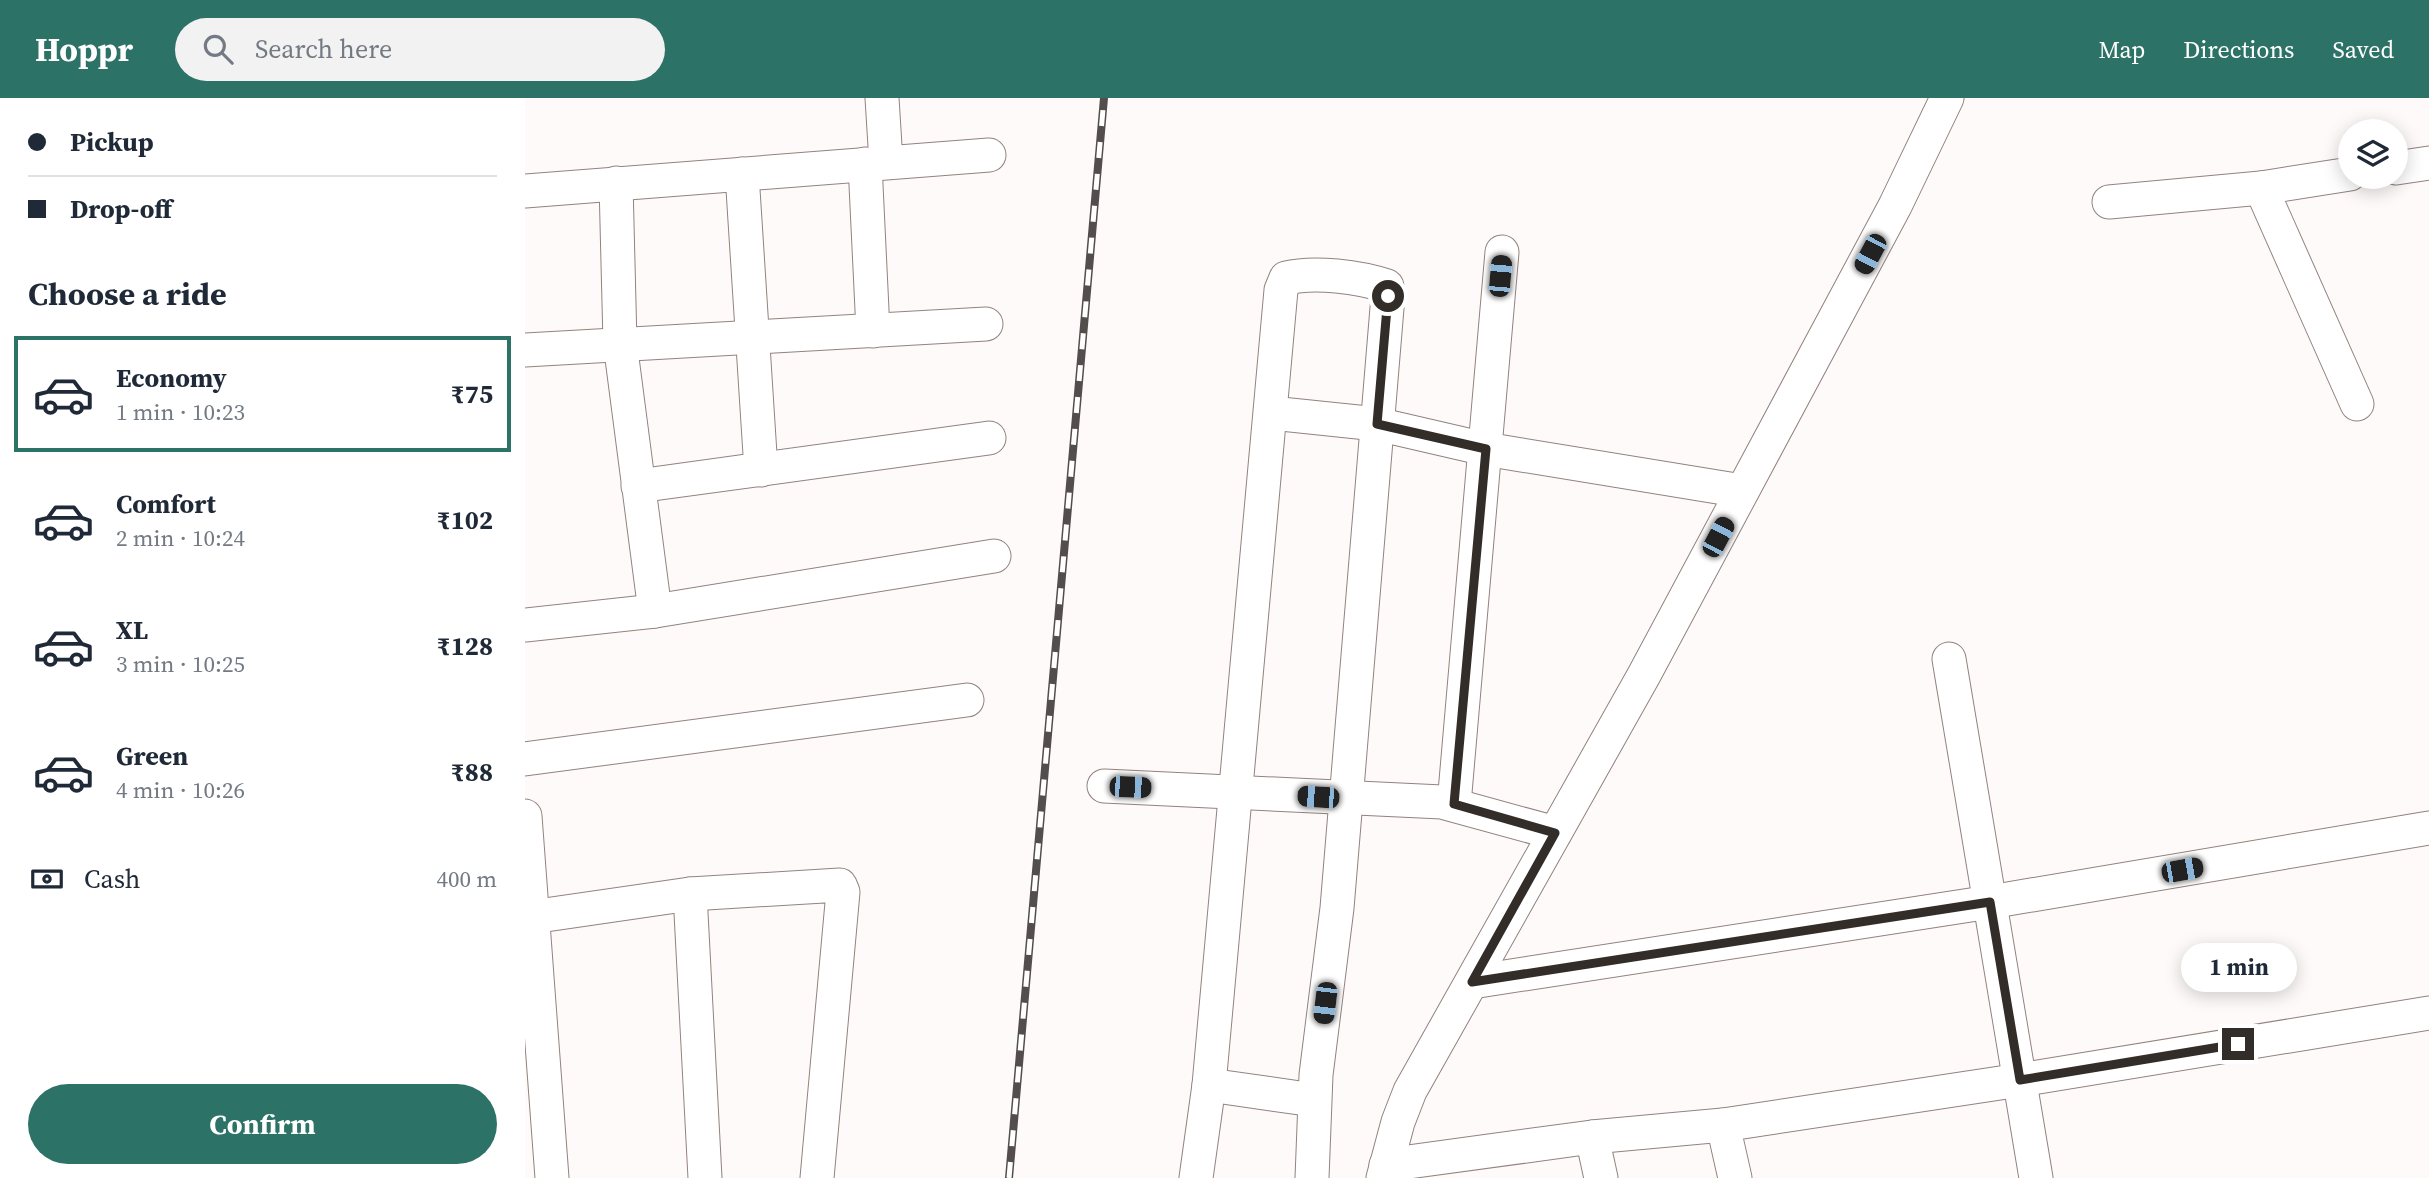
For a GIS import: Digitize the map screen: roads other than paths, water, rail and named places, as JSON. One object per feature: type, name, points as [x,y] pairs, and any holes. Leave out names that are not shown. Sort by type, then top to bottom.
[{"type":"street","points":[[873,331],[875,163],[882,98]]},
{"type":"street","points":[[1947,98],[1895,206],[1742,491],[1410,1091],[1385,1171],[1593,1138],[1723,1125],[2429,1013]]},
{"type":"street","points":[[525,191],[989,155]]},
{"type":"street","points":[[2408,166],[2429,163]]},
{"type":"street","points":[[742,174],[761,470]]},
{"type":"street","points":[[2109,202],[2261,188],[2338,176]]},
{"type":"street","points":[[616,183],[620,343],[655,611]]},
{"type":"street","points":[[2261,188],[2357,404]]},
{"type":"street","points":[[1454,804],[1502,251]]},
{"type":"street","points":[[1196,1178],[1209,1085],[1281,290],[1286,278],[1298,275],[1373,281],[1387,286],[1388,296],[1337,908],[1314,1100],[1312,1178]]},
{"type":"street","points":[[525,350],[986,324]]},
{"type":"street","points":[[1271,413],[1377,424],[1486,449],[1742,491]]},
{"type":"street","points":[[638,486],[989,438]]},
{"type":"street","points":[[525,625],[655,611],[994,556]]},
{"type":"street","points":[[1949,659],[2036,1178]]},
{"type":"street","points":[[525,759],[967,700]]},
{"type":"street","points":[[1104,786],[1454,804],[1555,833]]},
{"type":"street","points":[[525,816],[533,1042],[552,1178]]},
{"type":"street","points":[[1472,982],[1990,902],[2429,828]]},
{"type":"street","points":[[528,917],[690,894],[837,884],[842,888],[817,1178]]},
{"type":"street","points":[[690,894],[705,1178]]},
{"type":"street","points":[[1209,1085],[1314,1100]]},
{"type":"street","points":[[1723,1125],[1735,1178]]},
{"type":"street","points":[[1593,1138],[1601,1178]]},
{"type":"railway","points":[[1009,1178],[1104,98]]}]
